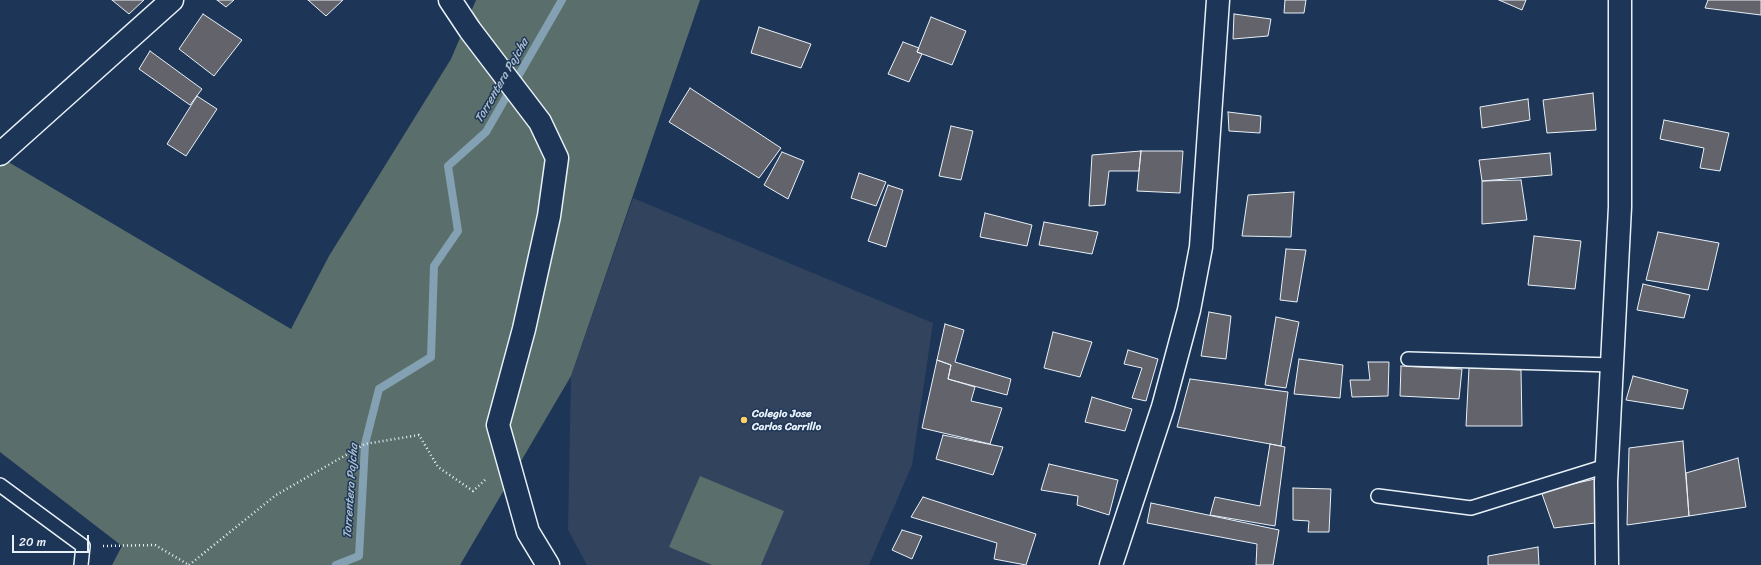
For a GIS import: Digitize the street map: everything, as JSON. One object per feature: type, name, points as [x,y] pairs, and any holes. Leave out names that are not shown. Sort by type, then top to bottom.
[{"type":"street","points":[[0,154],[172,0]]},
{"type":"street","points":[[450,0],[470,30],[540,122],[558,158],[549,216],[524,328],[498,425],[528,532],[548,565]]},
{"type":"street","points":[[1111,565],[1163,407],[1189,310],[1202,247],[1218,0]]},
{"type":"street","points":[[1607,565],[1606,466],[1620,207],[1620,0]]},
{"type":"lane","points":[[1408,359],[1612,365]]},
{"type":"lane","points":[[1378,496],[1471,508],[1606,466]]},
{"type":"lane","points":[[0,484],[83,546],[81,565]]},
{"type":"path","points":[[83,546],[155,545],[189,565],[276,495],[365,444],[419,435],[438,467],[473,491],[508,459]]},
{"type":"shaded area","name":"Colegio Jose Carlos Carrillo","points":[[633,198],[933,323],[912,465],[869,565],[587,565],[568,530],[571,376]]},
{"type":"green space","points":[[476,0],[700,0],[571,376],[460,565],[112,565],[122,546],[0,452],[0,164],[5,160],[291,329],[329,256],[451,59]]},
{"type":"green space","points":[[700,476],[784,511],[761,565],[712,565],[669,547]]},
{"type":"building","points":[[112,0],[144,0],[129,14]]},
{"type":"building","points":[[217,0],[234,0],[226,7]]},
{"type":"building","points":[[308,0],[343,0],[326,16]]},
{"type":"building","points":[[1285,0],[1306,0],[1304,13],[1284,13]]},
{"type":"building","points":[[1499,0],[1526,0],[1522,10]]},
{"type":"building","points":[[1708,0],[1761,0],[1761,15],[1705,8]]},
{"type":"building","points":[[203,14],[242,40],[214,76],[179,49]]},
{"type":"building","points":[[1234,14],[1271,19],[1268,36],[1233,39]]},
{"type":"building","points":[[931,17],[966,31],[952,65],[917,52]]},
{"type":"building","points":[[759,27],[811,44],[801,68],[751,53]]},
{"type":"building","points":[[903,42],[919,48],[917,52],[922,54],[909,82],[888,74]]},
{"type":"building","points":[[150,51],[202,89],[190,105],[139,69]]},
{"type":"building","points":[[690,88],[781,148],[759,178],[669,122]]},
{"type":"building","points":[[1593,93],[1596,130],[1547,133],[1543,100]]},
{"type":"building","points":[[197,96],[217,109],[186,156],[167,144]]},
{"type":"building","points":[[1528,99],[1530,120],[1482,128],[1480,107]]},
{"type":"building","points":[[1228,112],[1261,116],[1260,133],[1229,131]]},
{"type":"building","points":[[1664,120],[1729,133],[1720,171],[1700,168],[1704,148],[1660,139]]},
{"type":"building","points":[[951,126],[973,131],[961,180],[939,176]]},
{"type":"building","points":[[1141,151],[1183,151],[1180,193],[1137,191]]},
{"type":"building","points":[[1141,151],[1139,171],[1109,171],[1105,205],[1089,206],[1092,155]]},
{"type":"building","points":[[782,152],[804,161],[788,199],[764,185]]},
{"type":"building","points":[[1550,153],[1552,175],[1482,181],[1479,160]]},
{"type":"building","points":[[859,173],[886,182],[876,206],[851,198]]},
{"type":"building","points":[[1521,180],[1527,220],[1482,224],[1482,181]]},
{"type":"building","points":[[888,185],[903,190],[886,247],[868,241]]},
{"type":"building","points":[[1294,192],[1291,237],[1242,236],[1248,195]]},
{"type":"building","points":[[985,213],[1032,225],[1027,246],[980,237]]},
{"type":"building","points":[[1044,222],[1098,232],[1092,254],[1039,245]]},
{"type":"building","points":[[1658,232],[1719,243],[1708,290],[1646,280]]},
{"type":"building","points":[[1534,236],[1581,241],[1575,289],[1528,285]]},
{"type":"building","points":[[1286,249],[1306,250],[1297,302],[1280,300]]},
{"type":"building","points":[[1643,284],[1690,295],[1684,318],[1637,310]]},
{"type":"building","points":[[1209,312],[1231,316],[1226,359],[1201,356]]},
{"type":"building","points":[[1276,317],[1299,322],[1286,388],[1265,385]]},
{"type":"building","points":[[945,324],[964,330],[955,362],[1011,379],[1007,395],[948,379],[951,365],[937,360]]},
{"type":"building","points":[[1053,332],[1092,342],[1080,377],[1044,368]]},
{"type":"building","points":[[1128,350],[1158,359],[1146,401],[1132,398],[1142,368],[1124,364]]},
{"type":"building","points":[[1299,359],[1343,365],[1340,398],[1294,394]]},
{"type":"building","points":[[937,360],[951,365],[948,379],[975,387],[971,401],[1002,408],[990,444],[922,428]]},
{"type":"building","points":[[1368,362],[1389,362],[1388,396],[1352,397],[1350,380],[1370,380]]},
{"type":"building","points":[[1401,366],[1462,369],[1459,399],[1400,396]]},
{"type":"building","points":[[1469,368],[1521,370],[1522,426],[1466,426]]},
{"type":"building","points":[[1633,376],[1688,390],[1683,409],[1626,400]]},
{"type":"building","points":[[1190,379],[1288,392],[1281,446],[1177,427]]},
{"type":"building","points":[[1092,397],[1132,409],[1125,431],[1085,422]]},
{"type":"building","points":[[943,435],[1003,447],[993,475],[936,459]]},
{"type":"building","points":[[1683,441],[1689,516],[1627,525],[1629,448]]},
{"type":"building","points":[[1270,444],[1285,447],[1275,526],[1210,515],[1215,497],[1260,506]]},
{"type":"building","points":[[1738,458],[1746,507],[1689,516],[1686,473]]},
{"type":"building","points":[[1049,464],[1118,480],[1109,515],[1077,505],[1078,496],[1041,490]]},
{"type":"building","points":[[1595,479],[1595,523],[1554,528],[1541,491]]},
{"type":"building","points":[[1293,488],[1331,489],[1329,532],[1308,532],[1309,521],[1293,520]]},
{"type":"building","points":[[923,497],[1036,534],[1026,565],[994,559],[997,543],[911,517]]},
{"type":"building","points":[[1151,503],[1279,530],[1273,565],[1256,565],[1257,544],[1147,523]]},
{"type":"building","points":[[902,530],[922,536],[912,559],[892,550]]},
{"type":"building","points":[[1538,547],[1539,565],[1488,565],[1488,556]]},
{"type":"waterway","name":"Torrentera Pajcha","points":[[336,565],[359,556],[365,444],[379,389],[431,357],[434,266],[458,231],[448,166],[486,132],[562,0]]},
{"type":"place","name":"Colegio Jose Carlos Carrillo","points":[[744,420]]}]
